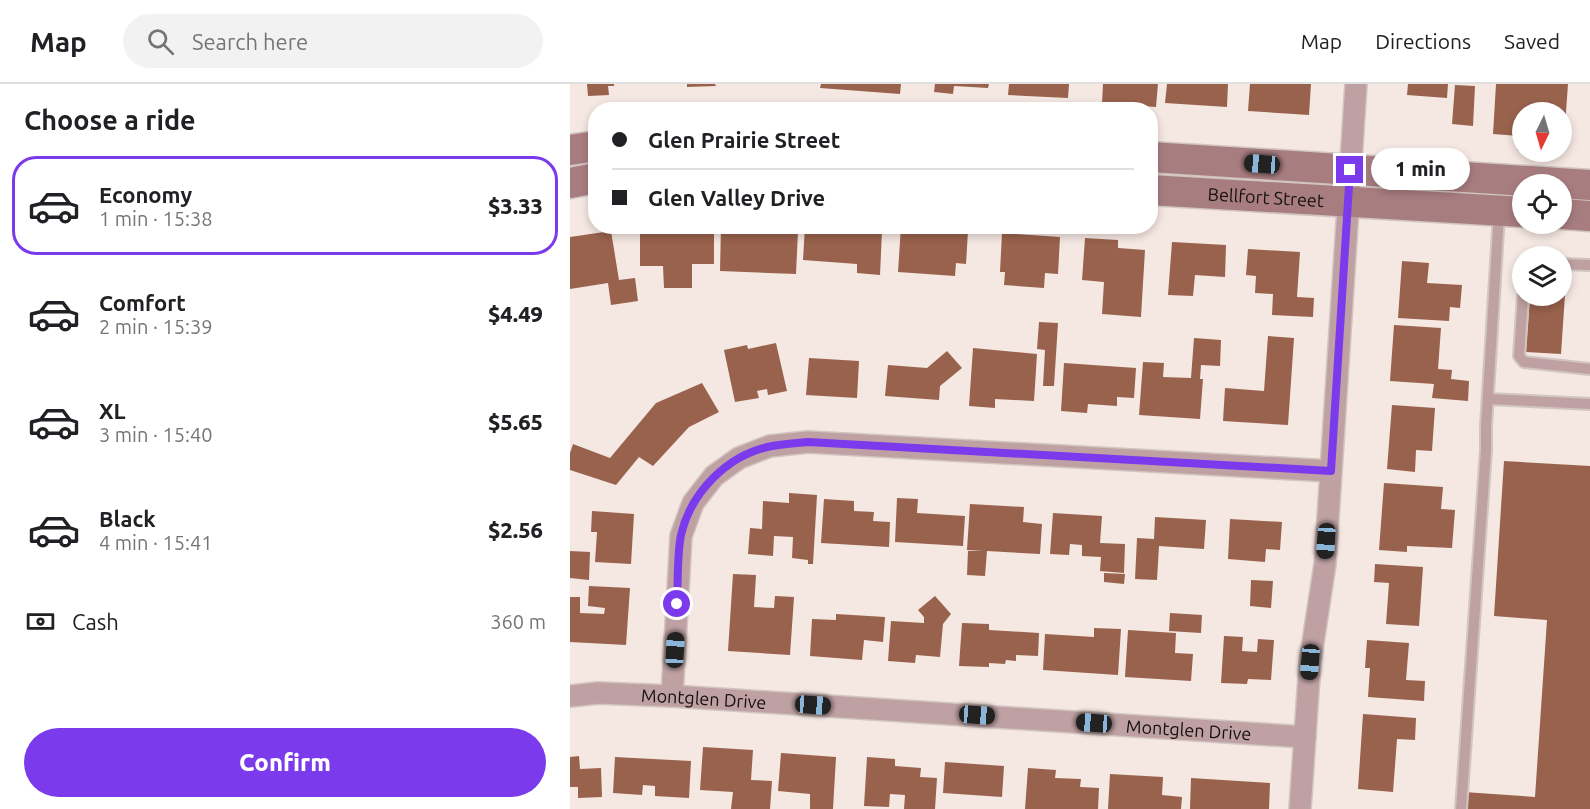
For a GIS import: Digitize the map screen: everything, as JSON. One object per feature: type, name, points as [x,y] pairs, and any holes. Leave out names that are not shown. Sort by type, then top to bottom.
[{"type":"main road","points":[[570,150],[588,147]]},
{"type":"main road","name":"Bellfort Street","points":[[1158,158],[1590,185]]},
{"type":"main road","points":[[570,183],[588,180]]},
{"type":"main road","name":"Bellfort Street","points":[[1158,191],[1511,211]]},
{"type":"main road","points":[[1572,215],[1590,216]]},
{"type":"street","points":[[1300,809],[1310,662],[1325,564],[1356,84]]},
{"type":"street","points":[[672,696],[681,536],[693,503],[714,476],[739,458],[770,446],[808,442],[1331,471]]},
{"type":"street","name":"Montglen Drive","points":[[570,696],[598,693],[672,696],[1305,736]]},
{"type":"lane","points":[[1461,809],[1486,461],[1488,399],[1511,211]]},
{"type":"lane","points":[[1572,264],[1590,265]]},
{"type":"lane","points":[[1522,306],[1519,356],[1524,362],[1590,369]]},
{"type":"lane","points":[[1488,399],[1590,404]]},
{"type":"building","points":[[587,84],[614,84],[614,86],[608,86],[609,95],[588,96]]},
{"type":"building","points":[[687,84],[715,84],[716,86],[687,87]]},
{"type":"building","points":[[821,84],[901,84],[900,94],[820,88]]},
{"type":"building","points":[[935,84],[989,84],[988,88],[954,86],[953,94],[934,92]]},
{"type":"building","points":[[1009,84],[1069,84],[1068,98],[1008,95]]},
{"type":"building","points":[[1103,84],[1158,84],[1156,102],[1102,102]]},
{"type":"building","points":[[1167,84],[1228,84],[1227,107],[1165,103]]},
{"type":"building","points":[[1250,84],[1311,84],[1309,115],[1248,111]]},
{"type":"building","points":[[1408,84],[1448,84],[1447,98],[1407,95]]},
{"type":"building","points":[[1496,84],[1568,84],[1567,102],[1512,102],[1512,135],[1493,134]]},
{"type":"building","points":[[1455,85],[1475,86],[1473,126],[1452,124]]},
{"type":"building","points":[[611,234],[619,280],[635,278],[638,301],[611,305],[608,283],[570,289],[570,237]]},
{"type":"building","points":[[640,234],[714,234],[714,264],[692,264],[692,288],[664,288],[663,266],[640,266]]},
{"type":"building","points":[[721,234],[798,234],[796,274],[720,271]]},
{"type":"building","points":[[805,234],[882,234],[880,275],[857,273],[857,264],[803,260]]},
{"type":"building","points":[[900,234],[968,234],[966,264],[956,263],[955,276],[898,272]]},
{"type":"building","points":[[1002,234],[1060,237],[1058,274],[1045,273],[1044,288],[1004,285],[1005,272],[1000,272]]},
{"type":"building","points":[[1085,238],[1118,240],[1118,248],[1145,250],[1141,317],[1102,314],[1104,282],[1082,280]]},
{"type":"building","points":[[1172,242],[1226,245],[1225,277],[1195,275],[1193,296],[1168,295]]},
{"type":"building","points":[[1248,249],[1300,252],[1297,297],[1314,298],[1313,317],[1272,315],[1273,294],[1255,293],[1256,276],[1246,275]]},
{"type":"building","points":[[1402,261],[1429,263],[1427,283],[1462,285],[1460,308],[1450,307],[1449,321],[1398,318]]},
{"type":"building","points":[[1529,306],[1564,306],[1561,354],[1526,352]]},
{"type":"building","points":[[1039,322],[1058,323],[1054,386],[1043,386],[1045,350],[1037,349]]},
{"type":"building","points":[[1394,325],[1441,328],[1438,369],[1452,370],[1451,379],[1469,381],[1468,401],[1432,398],[1434,384],[1390,381]]},
{"type":"building","points":[[1268,336],[1294,338],[1288,425],[1223,421],[1225,388],[1264,391]]},
{"type":"building","points":[[1194,338],[1221,340],[1220,366],[1201,365],[1200,379],[1203,379],[1200,419],[1139,415],[1143,362],[1164,363],[1163,377],[1191,378]]},
{"type":"building","points":[[776,343],[787,391],[768,395],[767,389],[757,391],[759,398],[735,402],[724,350],[747,345],[748,349]]},
{"type":"building","points":[[973,348],[1037,354],[1034,401],[995,399],[995,408],[969,406]]},
{"type":"building","points":[[947,351],[962,368],[940,386],[939,400],[885,396],[888,365],[927,368]]},
{"type":"building","points":[[809,358],[859,361],[857,398],[806,395]]},
{"type":"building","points":[[1064,363],[1136,368],[1134,398],[1117,397],[1117,406],[1088,404],[1087,413],[1061,411]]},
{"type":"building","points":[[702,383],[719,412],[689,427],[653,466],[639,457],[616,485],[570,470],[570,453],[573,444],[610,458],[656,403]]},
{"type":"building","points":[[1392,405],[1435,408],[1432,451],[1416,450],[1415,472],[1387,469]]},
{"type":"building","points":[[1504,461],[1590,466],[1590,809],[1463,809],[1464,792],[1535,797],[1547,620],[1494,616]]},
{"type":"building","points":[[1384,483],[1443,487],[1441,509],[1455,510],[1452,548],[1407,546],[1407,552],[1379,550]]},
{"type":"building","points":[[789,493],[817,495],[813,564],[808,564],[808,560],[792,558],[793,537],[774,536],[773,556],[748,554],[750,528],[762,529],[763,501],[789,503]]},
{"type":"building","points":[[897,498],[918,499],[917,513],[965,516],[963,546],[895,542]]},
{"type":"building","points":[[824,499],[854,501],[854,511],[874,512],[873,521],[890,522],[889,547],[821,543]]},
{"type":"building","points":[[970,504],[1024,507],[1023,522],[1042,524],[1040,554],[987,551],[985,576],[967,575],[968,551],[983,551],[967,550]]},
{"type":"building","points":[[592,511],[634,514],[631,564],[595,562],[597,532],[591,532]]},
{"type":"building","points":[[1053,513],[1102,516],[1100,543],[1125,544],[1124,573],[1100,571],[1101,557],[1082,556],[1082,545],[1070,544],[1069,555],[1050,554]]},
{"type":"building","points":[[1155,517],[1206,520],[1204,549],[1159,546],[1157,580],[1135,579],[1137,538],[1154,539]]},
{"type":"building","points":[[1230,519],[1282,522],[1280,550],[1266,549],[1265,562],[1228,559]]},
{"type":"building","points":[[570,551],[590,552],[589,580],[570,578]]},
{"type":"building","points":[[1375,564],[1423,567],[1419,626],[1386,624],[1389,583],[1374,582]]},
{"type":"building","points":[[1104,573],[1125,574],[1124,584],[1104,582]]},
{"type":"building","points":[[733,574],[756,575],[754,607],[774,608],[775,596],[794,597],[790,655],[728,651]]},
{"type":"building","points":[[1251,580],[1273,581],[1271,608],[1250,606]]},
{"type":"building","points":[[589,586],[630,588],[626,645],[570,642],[570,597],[580,597],[580,613],[604,614],[605,608],[588,606]]},
{"type":"building","points":[[935,596],[951,614],[943,624],[940,657],[916,655],[915,663],[888,661],[891,621],[924,623],[924,617],[918,610]]},
{"type":"building","points":[[1170,613],[1202,615],[1201,633],[1169,631]]},
{"type":"building","points":[[836,614],[885,617],[883,642],[864,640],[862,660],[810,656],[812,619],[836,620]]},
{"type":"building","points":[[962,623],[989,624],[989,630],[1039,633],[1038,656],[1016,655],[1016,661],[1006,660],[1005,664],[989,663],[989,667],[959,666]]},
{"type":"building","points":[[1094,628],[1121,629],[1118,675],[1043,670],[1045,634],[1094,637]]},
{"type":"building","points":[[1128,630],[1176,633],[1175,653],[1193,654],[1191,681],[1125,677]]},
{"type":"building","points":[[1224,636],[1243,637],[1242,651],[1257,652],[1258,639],[1274,640],[1271,680],[1248,679],[1247,684],[1221,683]]},
{"type":"building","points":[[1367,640],[1409,643],[1406,680],[1425,681],[1424,701],[1368,697],[1370,668],[1365,668]]},
{"type":"building","points":[[1363,714],[1416,718],[1415,740],[1397,739],[1393,792],[1358,789]]},
{"type":"building","points":[[703,747],[753,750],[751,780],[772,781],[770,809],[731,809],[733,792],[700,790]]},
{"type":"building","points":[[781,753],[836,757],[833,809],[810,809],[810,794],[778,791]]},
{"type":"building","points":[[579,756],[580,769],[601,768],[602,797],[578,798],[578,787],[570,787],[570,757]]},
{"type":"building","points":[[615,757],[691,761],[689,798],[655,796],[655,786],[643,785],[642,795],[613,793]]},
{"type":"building","points":[[867,757],[895,759],[895,766],[921,768],[920,777],[937,778],[935,809],[904,809],[905,795],[890,794],[889,807],[864,806]]},
{"type":"building","points":[[945,762],[1004,766],[1002,797],[943,793]]},
{"type":"building","points":[[1028,768],[1056,770],[1055,778],[1081,779],[1080,787],[1099,788],[1098,809],[1025,809]]},
{"type":"building","points":[[1110,774],[1163,777],[1162,795],[1182,797],[1181,809],[1108,809]]},
{"type":"building","points":[[1191,778],[1270,783],[1269,809],[1190,809]]},
{"type":"route","points":[[677,604],[681,536],[693,503],[714,476],[739,458],[770,446],[808,442],[1331,471],[1350,170]]}]
